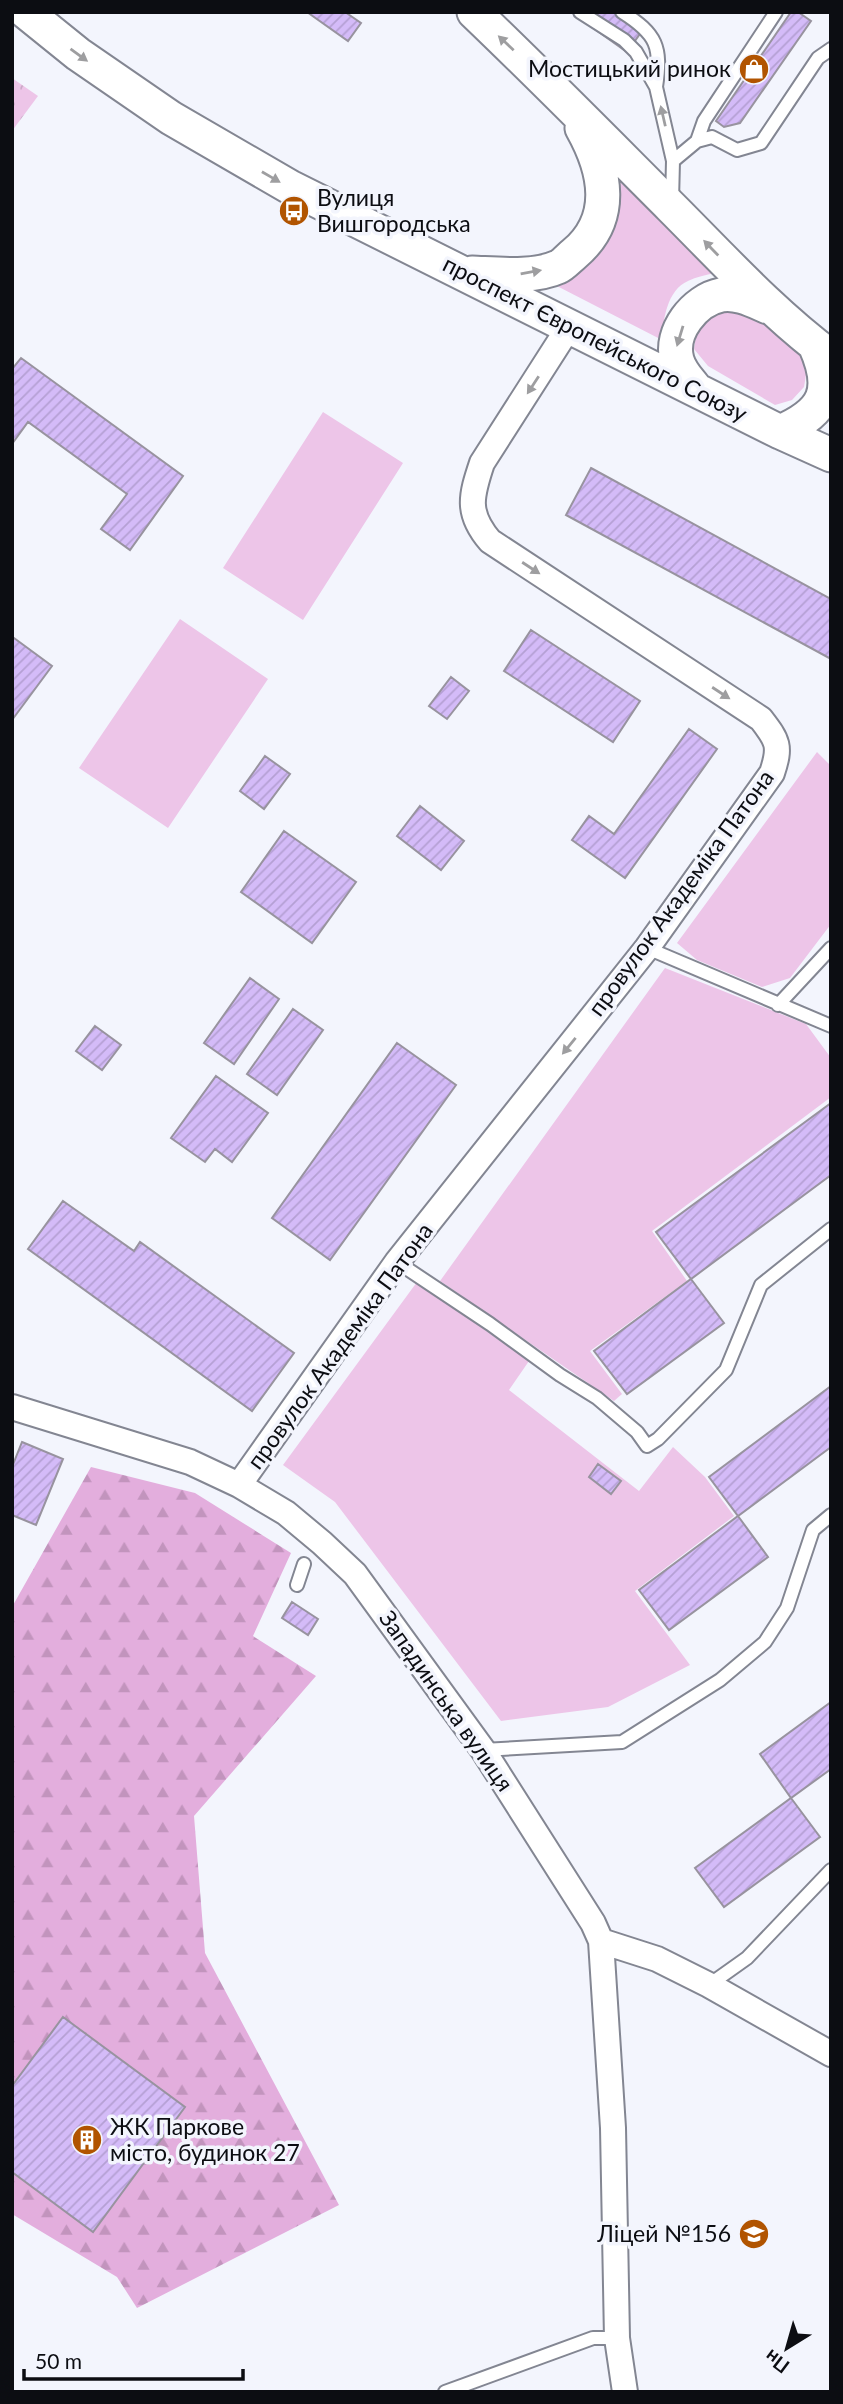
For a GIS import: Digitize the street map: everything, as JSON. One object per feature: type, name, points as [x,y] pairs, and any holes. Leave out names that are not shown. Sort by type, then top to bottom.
[{"type":"main road","name":"проспект Європейського Союзу","points":[[26,12],[78,54],[171,118],[290,187],[694,387],[812,450]]},
{"type":"main road","points":[[474,12],[774,309],[823,351],[827,384],[822,398],[801,422],[812,450]]},
{"type":"main road","points":[[463,273],[522,274],[558,267],[587,243],[602,214],[603,175],[590,141],[571,108]]},
{"type":"main road","points":[[694,387],[683,374],[676,357],[676,339],[687,316],[705,301],[723,294],[744,296],[774,309]]},
{"type":"street","name":"провулок Академіка Патона","points":[[239,1485],[397,1262],[647,947],[772,773],[779,753],[776,739],[761,719],[489,541],[476,525],[473,506],[475,485],[482,463],[569,327]]},
{"type":"street","name":"Западинська вулиця","points":[[12,1407],[190,1462],[239,1485],[286,1513],[355,1574],[484,1750],[593,1923],[601,1941]]},
{"type":"street","points":[[625,2392],[617,2338],[612,2129],[601,1941],[657,1959],[709,1984],[831,2054]]},
{"type":"lane","points":[[580,12],[624,40],[636,52],[656,87],[673,161],[672,208]]},
{"type":"lane","points":[[622,12],[646,30],[654,40],[660,61],[656,87]]},
{"type":"lane","points":[[696,141],[704,121],[776,12]]},
{"type":"lane","points":[[673,161],[696,141],[712,137],[737,149],[761,143],[818,58],[831,49]]},
{"type":"lane","points":[[647,947],[831,1026]]},
{"type":"lane","points":[[778,1005],[831,948]]},
{"type":"lane","points":[[397,1262],[597,1398],[636,1432],[647,1446],[658,1440],[726,1370],[761,1286],[831,1229]]},
{"type":"lane","points":[[484,1750],[622,1742],[720,1680],[765,1642],[787,1608],[813,1530],[831,1515]]},
{"type":"lane","points":[[297,1585],[304,1564]]},
{"type":"lane","points":[[709,1984],[747,1958],[831,1870]]},
{"type":"lane","points":[[445,2392],[593,2338],[617,2338]]},
{"type":"green space","points":[[12,78],[38,96],[12,131]]},
{"type":"green space","points":[[619,181],[715,273],[688,281],[675,291],[667,306],[662,340],[555,285],[586,264],[605,244],[615,218]]},
{"type":"green space","points":[[726,302],[752,308],[800,353],[807,369],[804,387],[792,400],[775,405],[708,366],[694,349],[697,330]]},
{"type":"green space","points":[[323,412],[403,463],[303,620],[223,568]]},
{"type":"green space","points":[[180,619],[268,679],[168,828],[79,768]]},
{"type":"green space","points":[[817,752],[831,766],[831,924],[790,978],[762,987],[697,960],[677,943]]},
{"type":"green space","points":[[665,968],[806,1024],[831,1058],[831,1097],[652,1231],[687,1281],[590,1351],[622,1394],[614,1401],[440,1281]]},
{"type":"green space","points":[[417,1282],[529,1361],[509,1390],[639,1491],[673,1447],[705,1477],[734,1516],[635,1591],[690,1665],[608,1707],[501,1721],[335,1502],[283,1465]]},
{"type":"green space","points":[[91,1467],[195,1493],[291,1553],[253,1636],[316,1676],[194,1816],[205,1953],[339,2205],[137,2308],[117,2277],[12,2214],[12,1607]]},
{"type":"building","points":[[307,12],[345,12],[361,23],[348,41]]},
{"type":"building","points":[[598,12],[637,12],[634,15],[647,24],[627,52],[589,25]]},
{"type":"building","points":[[791,12],[798,12],[811,21],[740,123],[724,127],[716,121]]},
{"type":"building","points":[[21,358],[183,476],[130,550],[101,529],[127,494],[28,422],[12,444],[12,369]]},
{"type":"building","points":[[591,468],[831,599],[831,659],[566,515]]},
{"type":"building","points":[[531,630],[640,701],[613,742],[504,671]]},
{"type":"building","points":[[14,638],[52,666],[12,720],[12,640]]},
{"type":"building","points":[[451,677],[469,691],[447,719],[429,706]]},
{"type":"building","points":[[689,729],[717,749],[625,878],[572,840],[589,816],[614,834]]},
{"type":"building","points":[[265,756],[290,774],[264,809],[240,791]]},
{"type":"building","points":[[420,806],[464,841],[441,870],[397,836]]},
{"type":"building","points":[[284,831],[356,882],[312,943],[241,892]]},
{"type":"building","points":[[250,978],[279,999],[234,1064],[204,1043]]},
{"type":"building","points":[[293,1009],[323,1030],[277,1095],[247,1074]]},
{"type":"building","points":[[95,1026],[121,1045],[102,1070],[76,1051]]},
{"type":"building","points":[[397,1043],[456,1085],[330,1260],[272,1218]]},
{"type":"building","points":[[216,1076],[268,1113],[232,1162],[215,1149],[205,1162],[171,1138]]},
{"type":"building","points":[[831,1103],[831,1175],[691,1279],[656,1232]]},
{"type":"building","points":[[63,1201],[134,1251],[140,1242],[294,1353],[252,1411],[28,1249]]},
{"type":"building","points":[[691,1279],[724,1323],[627,1394],[594,1351]]},
{"type":"building","points":[[831,1386],[831,1447],[738,1516],[709,1477]]},
{"type":"building","points":[[22,1442],[63,1459],[36,1525],[12,1515],[12,1467]]},
{"type":"building","points":[[598,1464],[621,1481],[611,1494],[589,1477]]},
{"type":"building","points":[[738,1516],[768,1557],[669,1630],[639,1590]]},
{"type":"building","points":[[292,1602],[318,1619],[308,1635],[282,1618]]},
{"type":"building","points":[[831,1702],[831,1769],[791,1798],[760,1754]]},
{"type":"building","points":[[791,1798],[820,1837],[724,1907],[695,1868]]},
{"type":"building","name":"ЖК Паркове місто, будинок 27","points":[[63,2017],[185,2107],[93,2232],[12,2172],[12,2086]]},
{"type":"place","name":"Мостицький ринок","points":[[754,69]]},
{"type":"place","name":"Вулиця Вишгородська","points":[[294,211]]},
{"type":"place","name":"ЖК Паркове місто, будинок 27","points":[[87,2140]]},
{"type":"place","name":"Ліцей №156","points":[[754,2234]]}]
